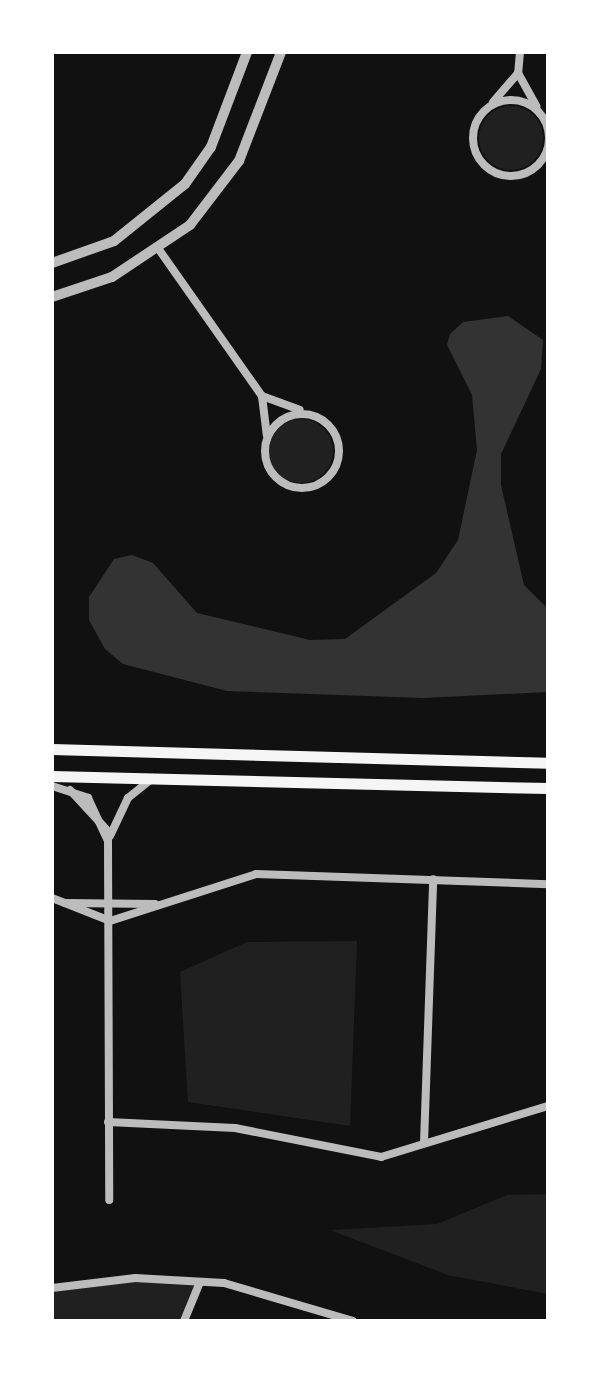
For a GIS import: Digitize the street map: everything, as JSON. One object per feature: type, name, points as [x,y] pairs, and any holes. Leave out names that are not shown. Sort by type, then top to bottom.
[{"type":"main road","points":[[52,749],[548,763]]},
{"type":"main road","points":[[52,776],[156,776],[548,788]]},
{"type":"street","points":[[52,263],[114,241],[185,184],[211,147],[247,52]]},
{"type":"street","points":[[52,297],[112,277],[160,251],[208,205],[239,161],[281,52]]},
{"type":"street","points":[[518,73],[477,115],[477,161],[528,175],[544,161],[547,121],[518,73],[520,52]]},
{"type":"street","points":[[493,102],[537,107]]},
{"type":"street","points":[[160,251],[262,396],[267,435],[265,456],[292,492],[339,467],[343,449],[316,414],[262,396]]},
{"type":"street","points":[[267,435],[300,410]]},
{"type":"street","points":[[108,841],[128,798],[156,776]]},
{"type":"street","points":[[52,786],[69,789],[95,804],[108,841],[109,1200]]},
{"type":"street","points":[[56,900],[110,921],[256,874],[548,884]]},
{"type":"street","points":[[424,1143],[433,879]]},
{"type":"street","points":[[56,900],[110,905],[160,903]]},
{"type":"street","points":[[108,1122],[235,1128],[365,1156],[424,1143],[548,1106]]},
{"type":"street","points":[[52,1288],[135,1278],[200,1282],[273,1293],[353,1321]]},
{"type":"street","points":[[184,1321],[200,1282]]},
{"type":"shaded area","points":[[505,106],[517,106],[534,115],[541,126],[541,150],[534,161],[517,170],[505,170],[493,165],[484,156],[479,144],[479,132],[484,120],[493,111]]},
{"type":"shaded area","points":[[508,316],[543,340],[541,369],[501,454],[501,485],[524,585],[548,609],[548,692],[423,698],[227,691],[123,664],[105,649],[89,620],[89,597],[114,559],[132,555],[153,563],[197,613],[310,640],[345,639],[436,573],[458,540],[477,450],[472,395],[447,345],[450,334],[463,322]]},
{"type":"shaded area","points":[[295,419],[307,419],[324,428],[331,439],[331,463],[324,474],[307,483],[295,483],[283,478],[274,469],[269,457],[269,445],[274,433],[283,424]]},
{"type":"shaded area","points":[[357,941],[350,1126],[188,1102],[180,972],[247,942]]},
{"type":"shaded area","points":[[548,1194],[548,1294],[448,1275],[330,1230],[437,1224],[507,1195]]},
{"type":"shaded area","points":[[166,1279],[200,1282],[184,1321],[52,1321],[52,1288]]}]
